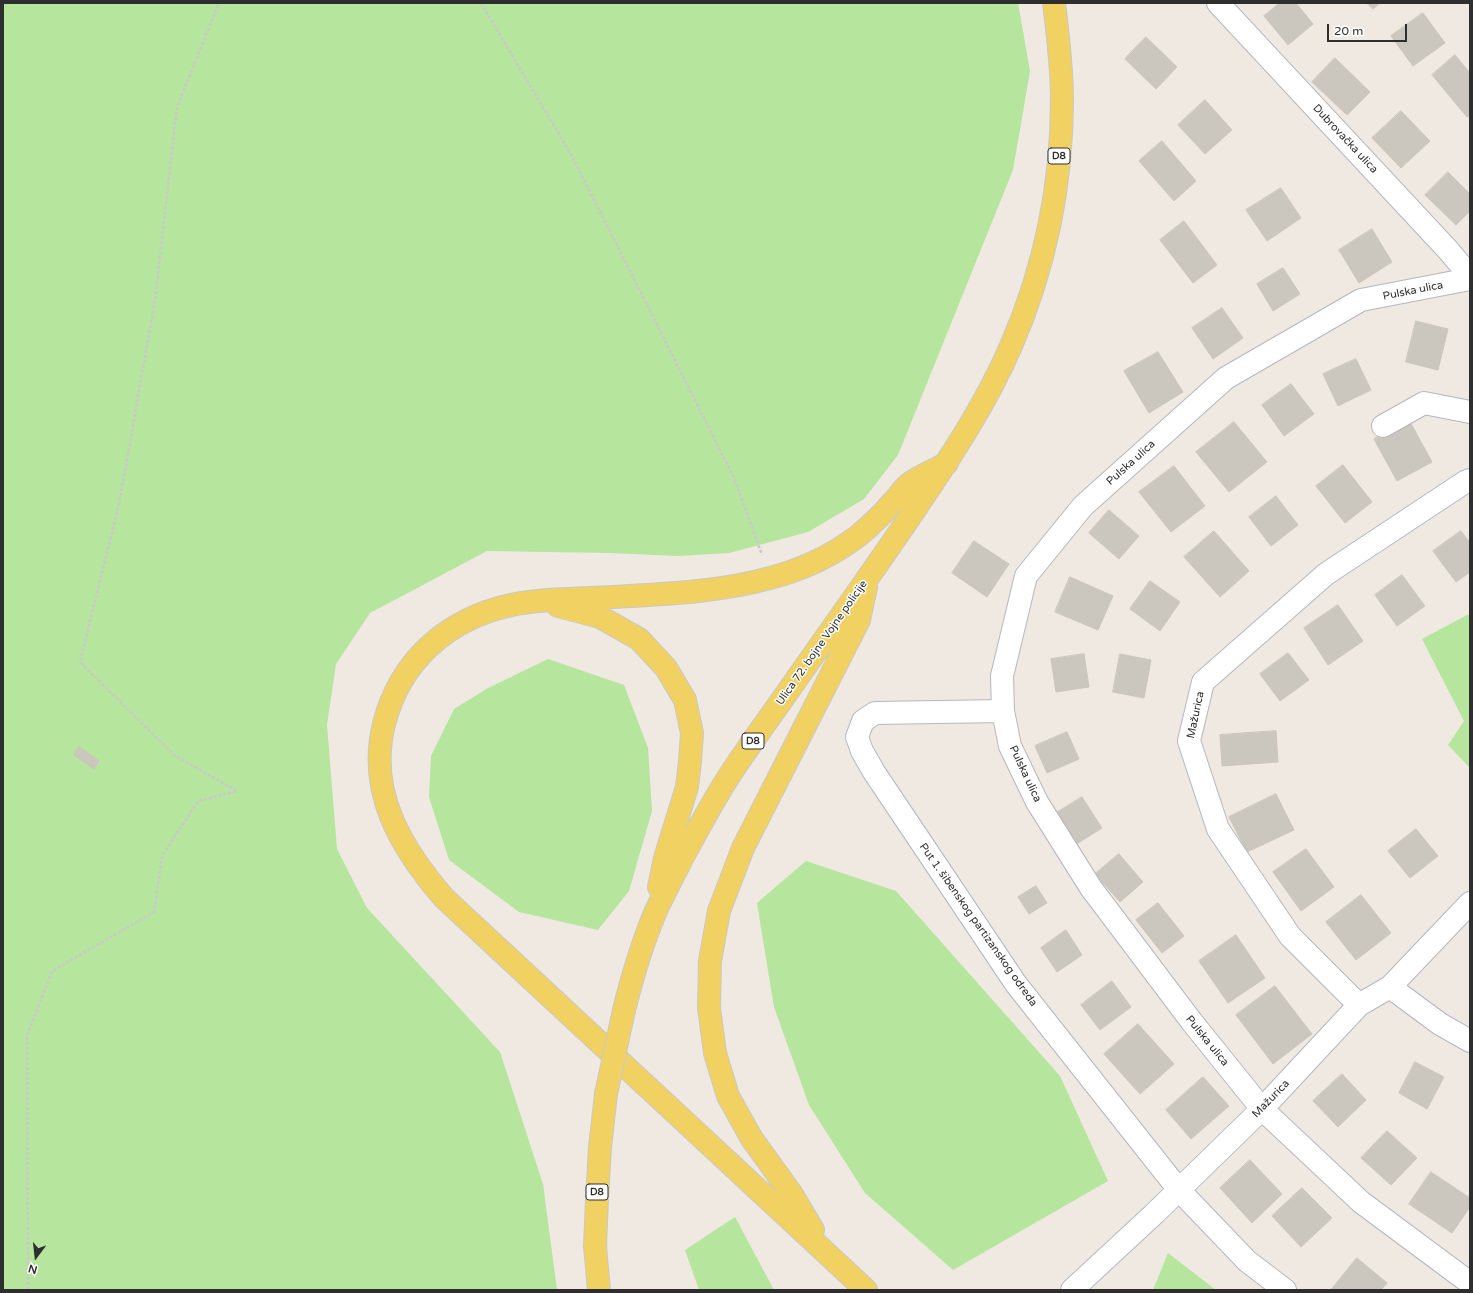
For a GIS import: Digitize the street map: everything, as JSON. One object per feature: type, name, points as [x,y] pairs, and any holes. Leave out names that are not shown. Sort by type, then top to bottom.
[{"type":"main road","name":"Ulica 72. bojne Vojne policije","points":[[599,1290],[595,1246],[600,1147],[606,1094],[632,978],[654,914],[706,814],[744,752],[868,578],[947,463],[987,397],[1012,345],[1027,305],[1044,249],[1055,193],[1060,142],[1062,99],[1061,58],[1054,3]]},
{"type":"main road","points":[[866,1290],[444,898],[423,873],[406,848],[390,814],[381,783],[380,754],[383,730],[389,704],[402,678],[420,654],[444,634],[475,616],[510,605],[540,601],[701,591],[770,578],[802,567],[833,553],[860,535],[887,509],[909,484],[947,463]]},
{"type":"main road","points":[[832,1257],[791,1194],[752,1139],[728,1096],[715,1053],[709,1008],[710,961],[719,911],[743,848],[859,620],[868,578]]},
{"type":"main road","points":[[540,601],[600,617],[639,639],[666,668],[685,700],[692,733],[687,787],[665,858],[654,914]]},
{"type":"street","name":"Dubrovačka ulica","points":[[1218,3],[1437,238],[1470,276]]},
{"type":"street","name":"Pulska ulica","points":[[1470,280],[1361,300],[1226,378],[1083,506],[1026,576],[1002,676],[1003,711],[1010,746],[1038,802],[1091,888],[1192,1022],[1262,1109],[1361,1202],[1470,1283]]},
{"type":"street","points":[[1383,426],[1424,403],[1470,412]]},
{"type":"street","name":"Mažurica","points":[[1359,1005],[1290,936],[1218,829],[1189,741],[1203,682],[1326,574],[1470,480]]},
{"type":"street","name":"Put 1. šibenskog partizanskog odreda","points":[[1003,711],[875,713],[863,720],[857,737],[862,751],[874,772],[1016,984],[1179,1190],[1247,1261],[1285,1290]]},
{"type":"street","name":"Mažurica","points":[[1072,1290],[1179,1190],[1262,1109],[1359,1005],[1390,987],[1470,903]]},
{"type":"street","points":[[1390,987],[1440,1024],[1470,1041]]},
{"type":"path","points":[[28,1290],[27,1036],[52,970],[154,912],[162,856],[198,801],[237,790],[174,755],[80,662],[119,504],[155,301],[177,107],[219,3]]},
{"type":"path","points":[[481,3],[573,158],[720,449],[734,478],[770,578]]},
{"type":"green space","points":[[3,3],[1018,3],[1030,71],[1013,170],[898,455],[864,499],[808,532],[729,553],[678,556],[487,551],[370,613],[336,664],[327,725],[337,849],[367,908],[500,1052],[543,1184],[557,1290],[3,1290]]},
{"type":"green space","points":[[1467,615],[1470,615],[1470,768],[1448,745],[1464,721],[1422,639]]},
{"type":"green space","points":[[548,659],[624,685],[648,748],[652,811],[629,891],[598,930],[519,912],[449,860],[429,797],[431,756],[454,709],[488,688]]},
{"type":"green space","points":[[806,861],[896,891],[1060,1076],[1108,1181],[953,1270],[865,1193],[809,1105],[774,1007],[757,903]]},
{"type":"green space","points":[[735,1217],[774,1290],[699,1290],[685,1250]]},
{"type":"green space","points":[[1168,1253],[1216,1290],[1153,1290]]},
{"type":"building","points":[[1280,3],[1296,3],[1313,24],[1288,45],[1264,16]]},
{"type":"building","points":[[1367,3],[1380,3],[1373,9]]},
{"type":"building","points":[[1423,13],[1445,43],[1413,66],[1391,36]]},
{"type":"building","points":[[1146,37],[1177,67],[1156,89],[1125,59]]},
{"type":"building","points":[[1455,55],[1470,73],[1470,115],[1467,117],[1432,75]]},
{"type":"building","points":[[1335,58],[1370,92],[1347,115],[1312,82]]},
{"type":"building","points":[[1205,100],[1232,130],[1205,154],[1178,125]]},
{"type":"building","points":[[1401,111],[1430,141],[1401,168],[1372,138]]},
{"type":"building","points":[[1162,141],[1196,181],[1174,201],[1139,161]]},
{"type":"building","points":[[1448,172],[1470,194],[1470,211],[1456,225],[1425,195]]},
{"type":"building","points":[[1281,188],[1301,218],[1267,241],[1246,210]]},
{"type":"building","points":[[1184,221],[1217,265],[1193,283],[1160,240]]},
{"type":"building","points":[[1372,229],[1392,262],[1359,283],[1339,250]]},
{"type":"building","points":[[1283,268],[1300,294],[1273,311],[1257,284]]},
{"type":"building","points":[[1222,308],[1243,338],[1213,359],[1192,328]]},
{"type":"building","points":[[1416,321],[1448,329],[1438,370],[1406,362]]},
{"type":"building","points":[[1158,352],[1183,392],[1149,413],[1124,371]]},
{"type":"building","points":[[1356,359],[1371,390],[1338,406],[1323,374]]},
{"type":"building","points":[[1291,384],[1314,414],[1284,436],[1262,405]]},
{"type":"building","points":[[1409,420],[1432,462],[1397,481],[1374,439]]},
{"type":"building","points":[[1234,422],[1267,462],[1229,492],[1196,452]]},
{"type":"building","points":[[1343,465],[1372,502],[1345,523],[1316,486]]},
{"type":"building","points":[[1174,466],[1205,506],[1171,532],[1139,492]]},
{"type":"building","points":[[1276,496],[1298,525],[1271,546],[1249,517]]},
{"type":"building","points":[[1109,510],[1139,536],[1119,559],[1089,533]]},
{"type":"building","points":[[1214,531],[1249,571],[1220,597],[1184,557]]},
{"type":"building","points":[[1461,531],[1470,543],[1470,572],[1456,582],[1433,551]]},
{"type":"building","points":[[974,541],[1009,564],[987,597],[952,573]]},
{"type":"building","points":[[1402,575],[1425,606],[1397,626],[1375,595]]},
{"type":"building","points":[[1070,577],[1113,596],[1098,630],[1055,612]]},
{"type":"building","points":[[1150,581],[1180,602],[1160,631],[1130,609]]},
{"type":"building","points":[[1338,605],[1363,641],[1328,665],[1304,628]]},
{"type":"building","points":[[1288,653],[1309,680],[1280,701],[1260,674]]},
{"type":"building","points":[[1084,654],[1089,687],[1056,692],[1051,659]]},
{"type":"building","points":[[1120,654],[1151,660],[1144,698],[1113,692]]},
{"type":"building","points":[[1276,731],[1278,762],[1222,766],[1220,735]]},
{"type":"building","points":[[1067,732],[1079,759],[1047,773],[1035,746]]},
{"type":"building","points":[[79,747],[99,761],[94,769],[74,755]]},
{"type":"building","points":[[1276,794],[1294,830],[1247,852],[1229,817]]},
{"type":"building","points":[[1082,797],[1102,828],[1070,848],[1050,817]]},
{"type":"building","points":[[1416,829],[1438,856],[1410,878],[1388,851]]},
{"type":"building","points":[[1306,849],[1334,887],[1301,911],[1273,872]]},
{"type":"building","points":[[1119,854],[1143,882],[1120,902],[1095,874]]},
{"type":"building","points":[[1036,886],[1047,903],[1029,914],[1018,897]]},
{"type":"building","points":[[1361,895],[1391,933],[1356,960],[1326,922]]},
{"type":"building","points":[[1158,903],[1184,936],[1162,953],[1136,920]]},
{"type":"building","points":[[1066,930],[1082,955],[1057,972],[1041,948]]},
{"type":"building","points":[[1236,935],[1265,978],[1228,1003],[1199,961]]},
{"type":"building","points":[[1112,981],[1131,1007],[1100,1030],[1081,1005]]},
{"type":"building","points":[[1275,986],[1312,1034],[1273,1064],[1236,1015]]},
{"type":"building","points":[[1138,1024],[1174,1064],[1140,1094],[1104,1054]]},
{"type":"building","points":[[1415,1062],[1444,1077],[1427,1109],[1399,1093]]},
{"type":"building","points":[[1342,1074],[1366,1100],[1338,1127],[1313,1101]]},
{"type":"building","points":[[1203,1077],[1229,1106],[1191,1139],[1166,1110]]},
{"type":"building","points":[[1387,1131],[1417,1158],[1391,1185],[1361,1158]]},
{"type":"building","points":[[1250,1160],[1282,1194],[1252,1223],[1220,1188]]},
{"type":"building","points":[[1431,1172],[1470,1198],[1470,1207],[1452,1233],[1409,1204]]},
{"type":"building","points":[[1302,1188],[1332,1218],[1301,1247],[1272,1216]]},
{"type":"building","points":[[1357,1258],[1387,1283],[1381,1290],[1331,1290]]}]
